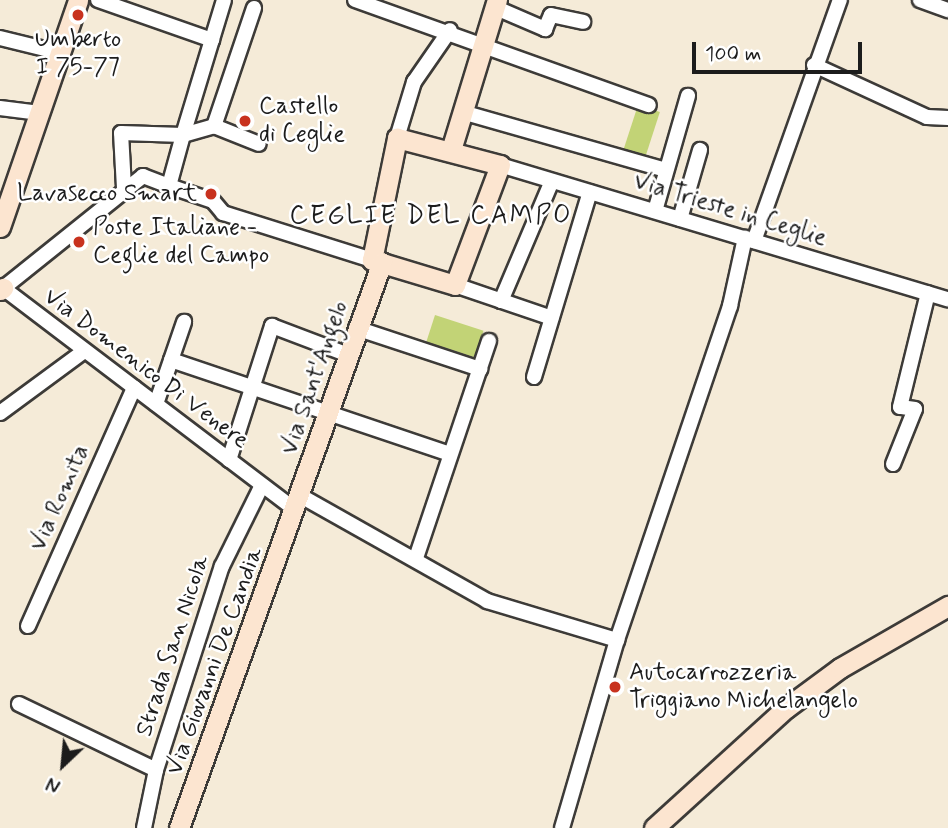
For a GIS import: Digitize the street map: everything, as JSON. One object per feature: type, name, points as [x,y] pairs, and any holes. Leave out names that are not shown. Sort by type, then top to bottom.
[{"type":"street","points":[[0,227],[78,0]]},
{"type":"street","points":[[98,0],[212,40]]},
{"type":"street","points":[[169,186],[224,0]]},
{"type":"street","points":[[562,828],[617,640],[730,306],[750,239],[840,0]]},
{"type":"street","points":[[920,0],[948,10]]},
{"type":"street","points":[[359,1],[417,26],[450,30],[484,41],[649,105]]},
{"type":"street","points":[[452,150],[496,4],[545,29],[551,15],[583,22]]},
{"type":"street","points":[[214,126],[254,8]]},
{"type":"street","points":[[450,30],[414,82],[397,138],[452,150],[500,165],[455,285]]},
{"type":"street","points":[[0,38],[61,53]]},
{"type":"street","points":[[814,65],[927,117],[948,118]]},
{"type":"street","points":[[655,211],[688,96]]},
{"type":"street","points":[[0,108],[40,113]]},
{"type":"street","points":[[462,112],[666,170]]},
{"type":"street","points":[[124,188],[121,134],[183,135],[214,126],[259,144]]},
{"type":"street","name":"Via Sant'Angelo","points":[[298,503],[377,261],[397,138]]},
{"type":"street","points":[[680,219],[700,150]]},
{"type":"street","name":"Via Trieste in Ceglie","points":[[500,165],[948,299]]},
{"type":"street","points":[[1,289],[124,188],[143,176],[212,201],[223,213],[552,318]]},
{"type":"street","points":[[500,301],[552,181]]},
{"type":"street","points":[[534,377],[590,192]]},
{"type":"street","name":"Via Domenico Di Venere","points":[[1,289],[262,485],[416,558],[487,601],[617,640]]},
{"type":"street","points":[[893,464],[915,409],[900,407],[928,293]]},
{"type":"street","points":[[156,404],[184,322]]},
{"type":"street","points":[[229,460],[272,326],[346,354]]},
{"type":"street","points":[[356,328],[480,369]]},
{"type":"street","points":[[416,558],[489,341]]},
{"type":"street","points":[[0,413],[85,351]]},
{"type":"street","points":[[171,360],[450,454]]},
{"type":"street","name":"Via Romita","points":[[28,626],[134,388]]},
{"type":"street","name":"Strada San Nicola","points":[[144,828],[156,770],[222,566],[262,485]]},
{"type":"street","name":"Via Giovanni De Candia","points":[[179,828],[298,503]]},
{"type":"street","points":[[654,828],[786,708],[840,668],[948,607]]},
{"type":"street","points":[[19,704],[156,770]]},
{"type":"green space","points":[[638,105],[660,112],[644,160],[623,153]]},
{"type":"green space","points":[[435,315],[484,331],[475,357],[426,342]]},
{"type":"place","name":"Umberto I 75-77","points":[[78,15]]},
{"type":"place","name":"Castello di Ceglie","points":[[245,121]]},
{"type":"place","name":"Lavasecco Smart","points":[[211,194]]},
{"type":"place","name":"Poste Italiane - Ceglie del Campo","points":[[79,242]]},
{"type":"place","name":"Autocarrozzeria Triggiano Michelangelo","points":[[615,687]]},
{"type":"district","name":"CEGLIE DEL CAMPO","points":[[431,217]]}]
